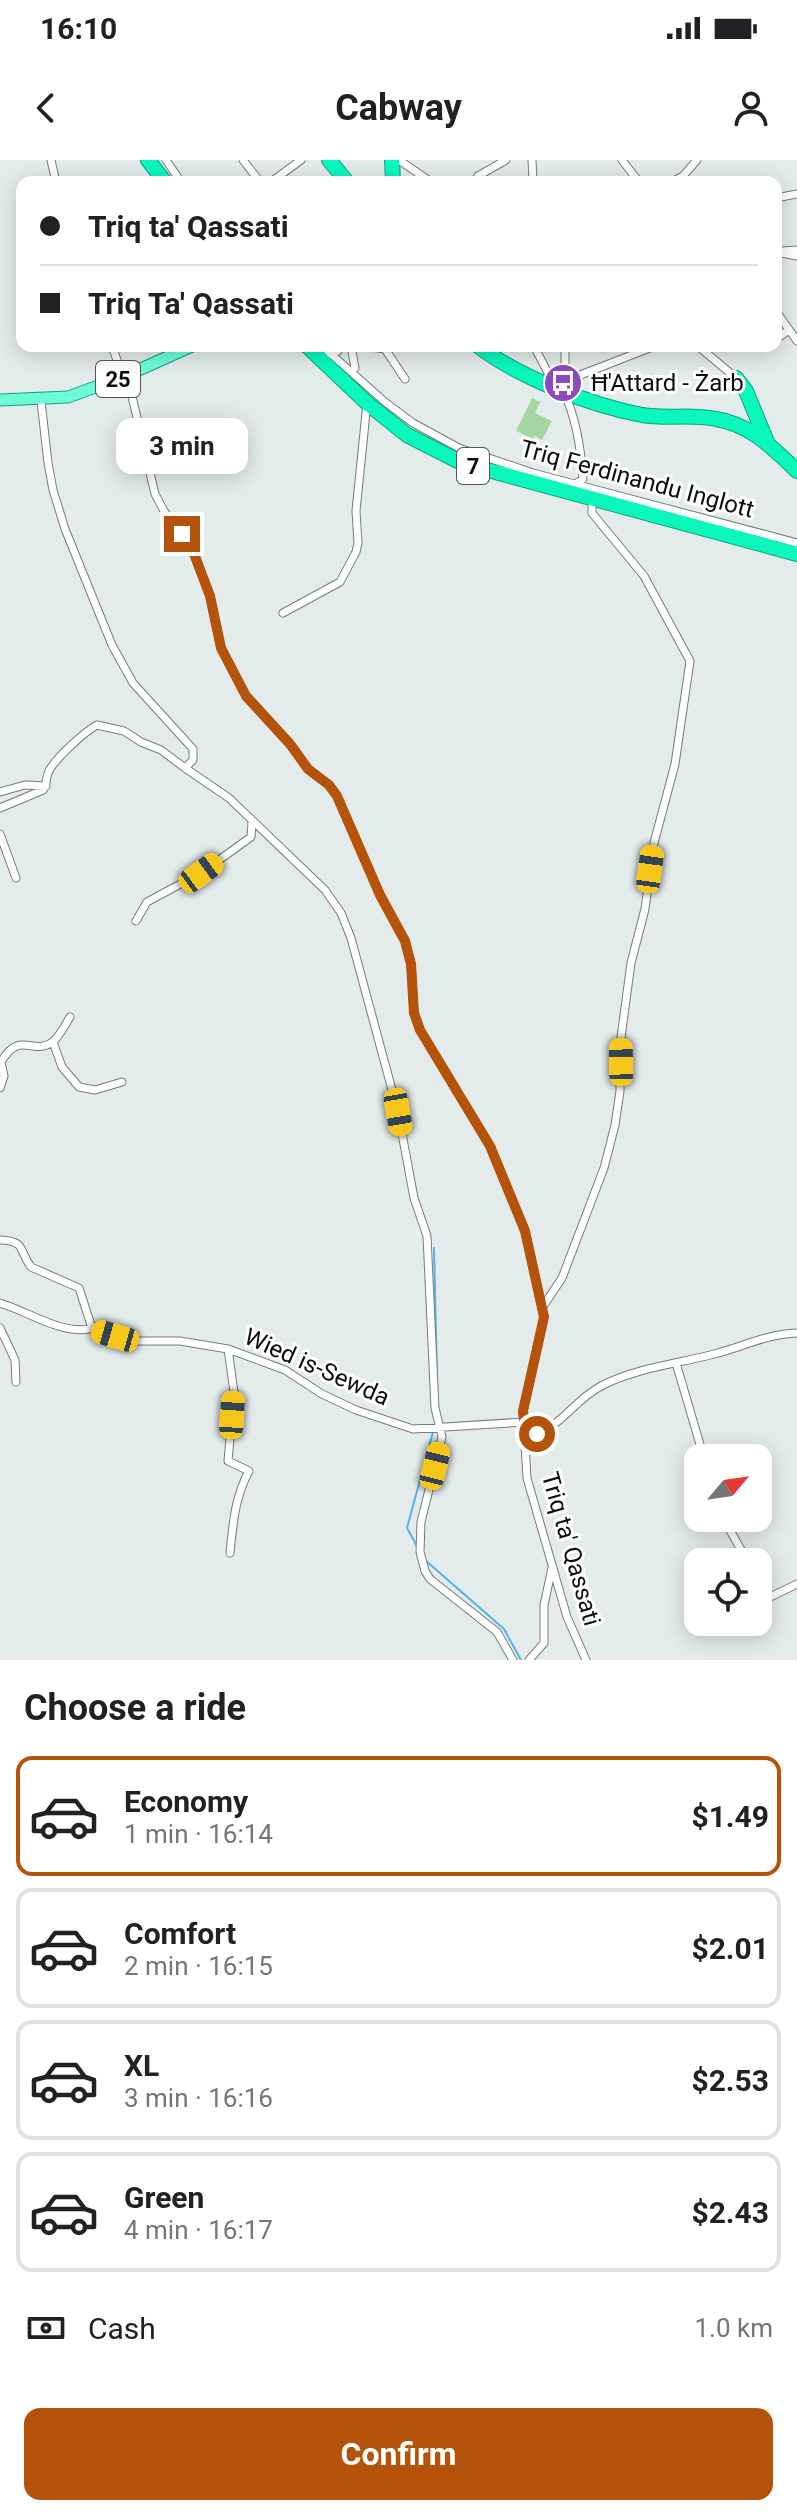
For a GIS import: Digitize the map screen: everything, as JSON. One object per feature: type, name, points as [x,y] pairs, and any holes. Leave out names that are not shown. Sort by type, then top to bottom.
[{"type":"highway","points":[[148,160],[160,176]]},
{"type":"highway","points":[[329,160],[342,176]]},
{"type":"highway","name":"7","points":[[313,352],[367,403],[407,435],[462,463],[797,554]]},
{"type":"highway","points":[[488,352],[528,376],[604,406],[661,418],[715,418],[730,422],[767,442],[797,471]]},
{"type":"highway","points":[[730,422],[739,417],[746,405],[746,398],[736,378]]},
{"type":"highway","points":[[736,378],[746,391],[767,442]]},
{"type":"main road","name":"25","points":[[0,400],[41,401],[68,397],[179,352]]},
{"type":"street","points":[[243,160],[255,176]]},
{"type":"street","points":[[279,176],[301,160]]},
{"type":"street","points":[[478,176],[506,160]]},
{"type":"street","points":[[622,160],[634,176]]},
{"type":"street","points":[[394,161],[420,176]]},
{"type":"street","points":[[782,320],[797,341]]},
{"type":"street","points":[[782,335],[789,330]]},
{"type":"street","points":[[115,352],[125,376],[152,485],[164,511],[193,551],[210,596],[221,648],[250,702],[290,744],[308,769],[329,785],[337,796],[380,895],[405,941],[411,964],[416,1022],[498,1162],[525,1231],[544,1305]]},
{"type":"street","points":[[330,354],[335,352]]},
{"type":"street","points":[[353,352],[355,368]]},
{"type":"street","points":[[387,352],[405,379]]},
{"type":"street","points":[[537,352],[544,369],[552,373],[565,371],[575,377],[640,352]]},
{"type":"street","points":[[565,352],[565,371]]},
{"type":"street","points":[[705,352],[736,378]]},
{"type":"street","name":"Triq Ferdinandu Inglott","points":[[330,354],[385,402],[426,431],[459,448],[575,484],[797,543]]},
{"type":"street","points":[[562,389],[572,409],[582,458],[583,479],[575,484]]},
{"type":"street","points":[[41,401],[51,480],[79,565],[127,674],[193,749],[193,760],[185,768]]},
{"type":"street","points":[[283,613],[340,582],[356,552],[356,511],[367,403]]},
{"type":"street","points":[[544,1305],[562,1278],[604,1168],[615,1125],[620,1091],[620,1045],[631,963],[645,909],[654,843],[675,764],[690,661],[644,576],[592,513],[592,500]]},
{"type":"street","points":[[0,808],[40,792],[46,786],[49,771],[83,735],[97,725],[124,731],[161,750],[229,798],[332,899],[351,938],[398,1112],[414,1198],[427,1236],[435,1408],[442,1437],[421,1522],[420,1552],[425,1571],[437,1585],[497,1632],[513,1660]]},
{"type":"street","points":[[0,792],[25,785],[46,786]]},
{"type":"street","points":[[136,921],[147,902],[201,873],[251,837],[252,822]]},
{"type":"street","points":[[0,834],[16,878]]},
{"type":"street","points":[[0,1088],[4,1076],[1,1062],[10,1050],[23,1044],[42,1046],[53,1042],[70,1017]]},
{"type":"street","points":[[53,1042],[62,1067],[79,1087],[95,1090],[122,1082]]},
{"type":"street","points":[[0,1240],[10,1240],[22,1246],[31,1267],[79,1288],[94,1328]]},
{"type":"street","name":"Wied is-Sewda","points":[[0,1303],[66,1327],[87,1331],[94,1328],[132,1341],[180,1341],[228,1349],[285,1370],[322,1394],[356,1410],[413,1429],[524,1422]]},
{"type":"street","name":"Triq ta' Qassati","points":[[544,1305],[544,1326],[523,1411],[527,1478],[567,1617],[586,1660]]},
{"type":"street","points":[[0,1328],[15,1360],[16,1382]]},
{"type":"street","points":[[526,1437],[557,1424],[593,1391],[604,1385],[719,1353],[766,1336],[797,1333]]},
{"type":"street","points":[[228,1349],[234,1392],[228,1461],[248,1471],[256,1479]]},
{"type":"street","points":[[676,1363],[700,1444]]},
{"type":"street","points":[[230,1553],[234,1508],[248,1471]]},
{"type":"street","points":[[529,1660],[544,1643],[544,1605],[552,1568]]},
{"type":"street","points":[[772,1596],[797,1584]]},
{"type":"green space","points":[[532,398],[540,402],[535,413],[552,421],[542,440],[516,431]]},
{"type":"waterway","points":[[434,1248],[437,1378]]},
{"type":"waterway","points":[[418,1548],[407,1528],[433,1432]]},
{"type":"waterway","points":[[425,1560],[504,1629],[521,1660]]},
{"type":"place","name":"Ħ'Attard - Żarb","points":[[563,383]]},
{"type":"route","points":[[182,534],[193,551],[210,596],[221,648],[246,696],[290,744],[308,769],[329,785],[337,796],[380,895],[405,941],[411,964],[416,1022],[498,1162],[525,1231],[544,1305],[544,1326],[523,1411],[526,1437],[537,1434]]}]
